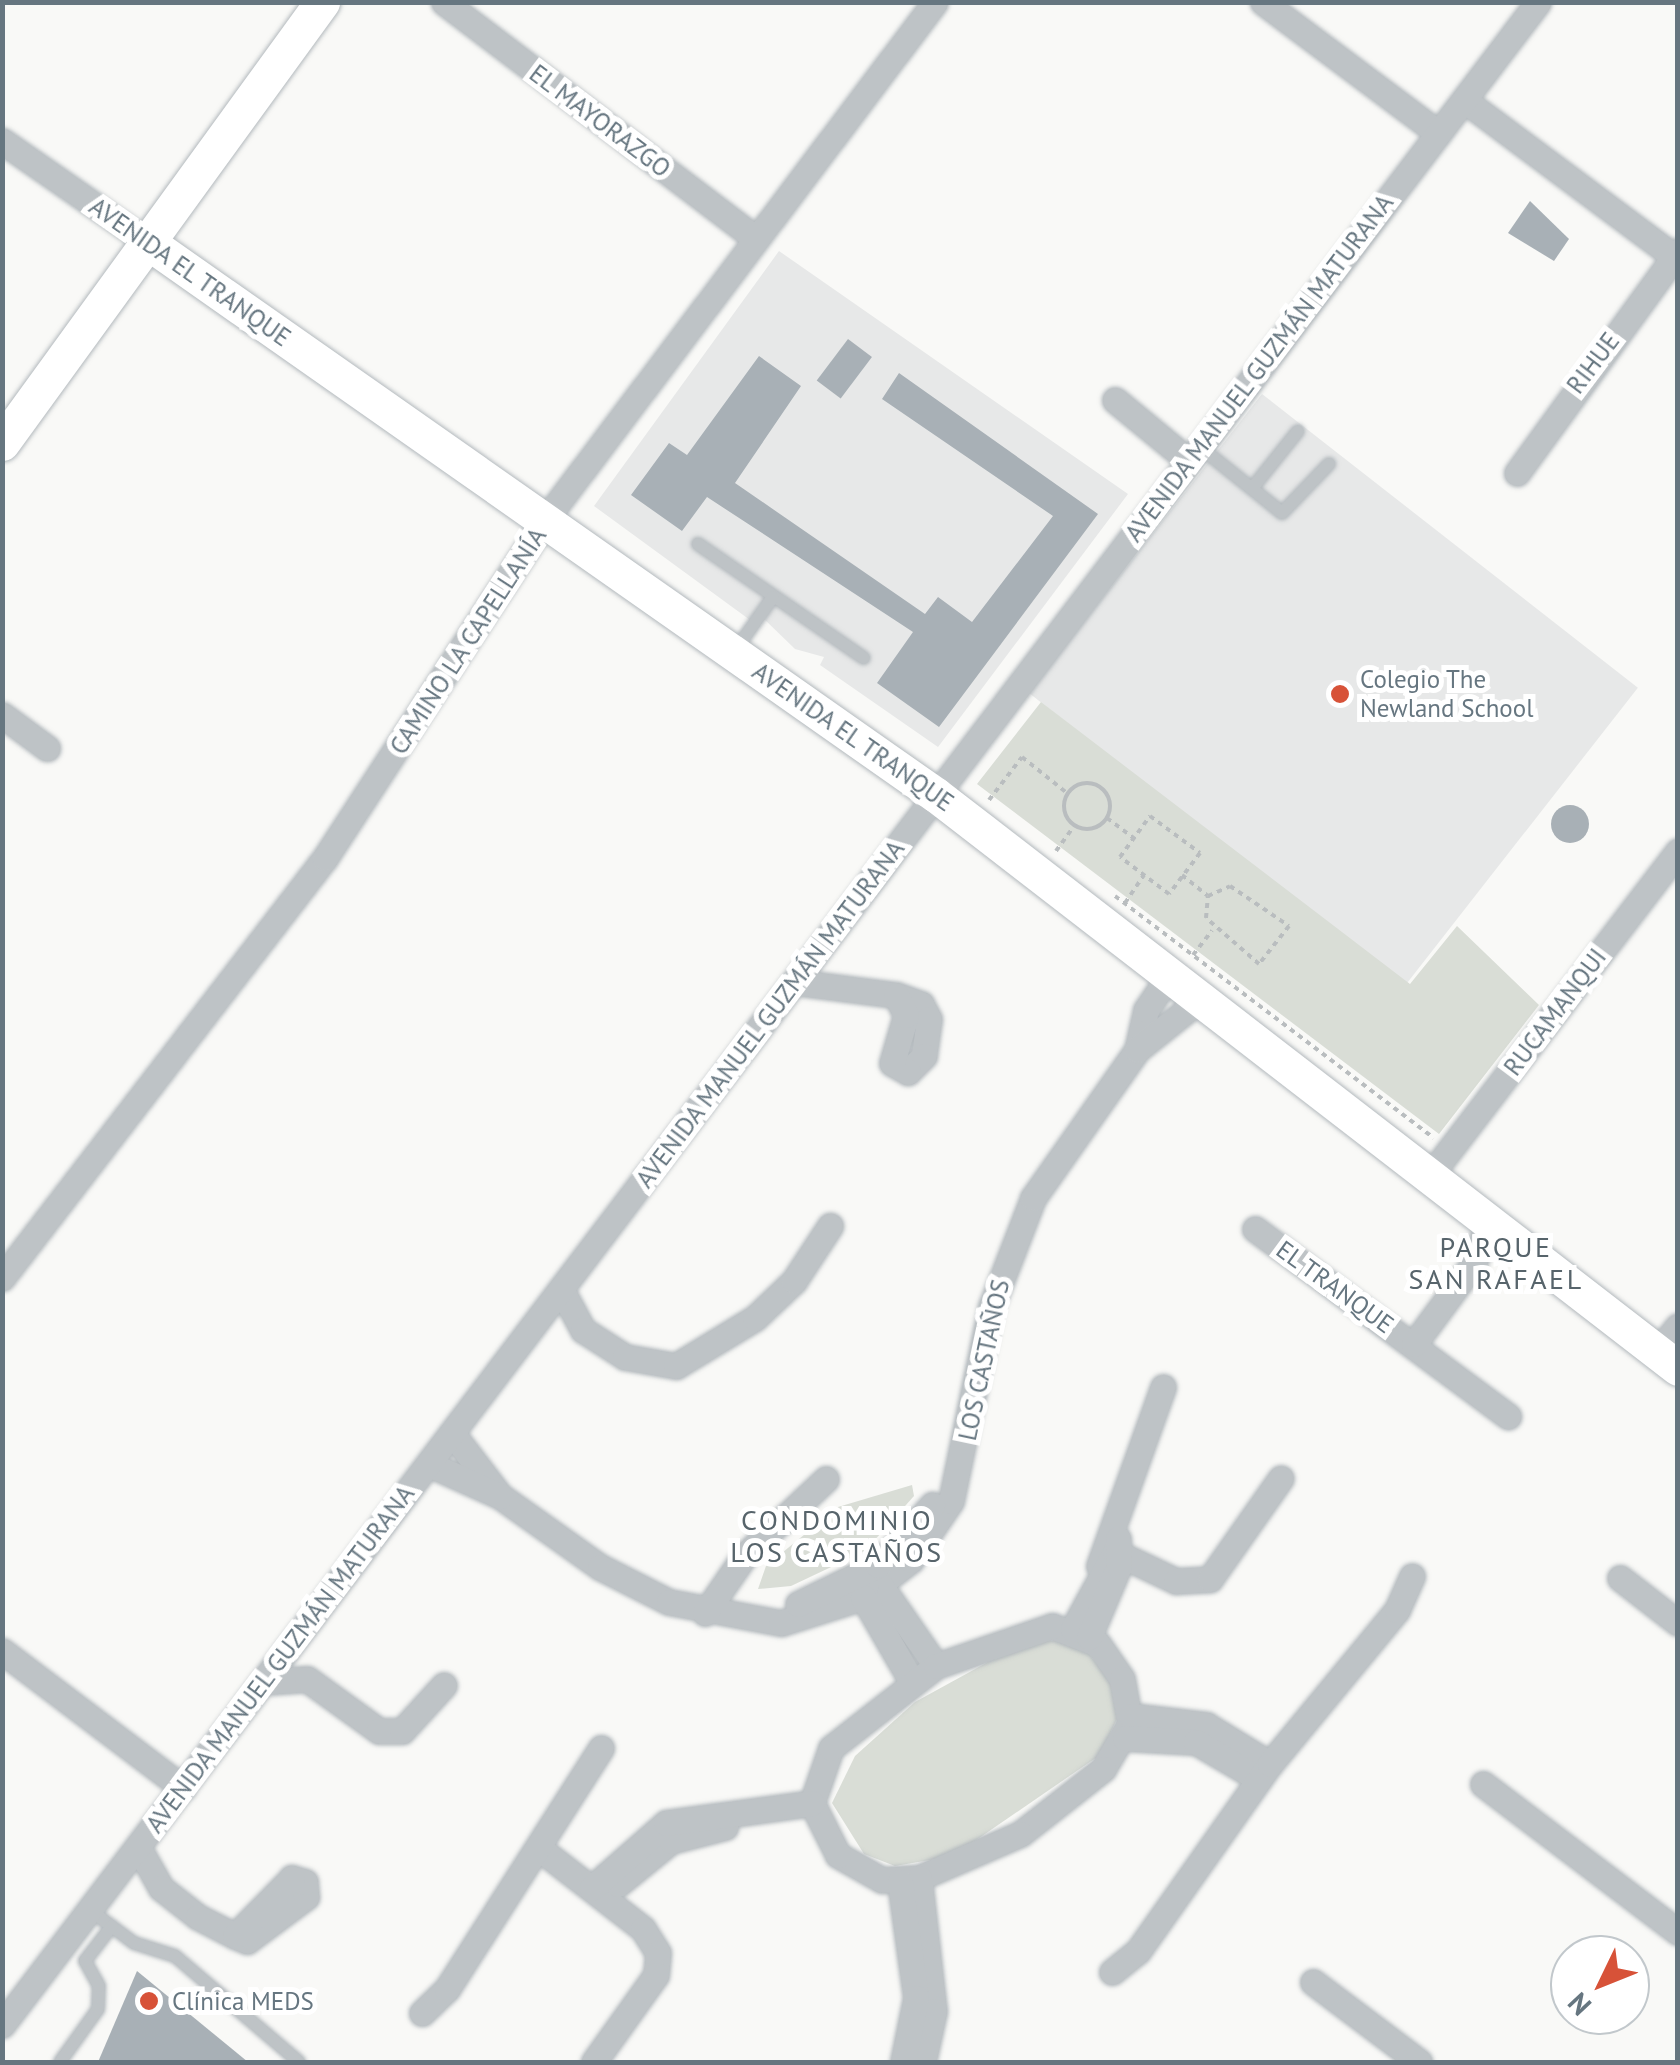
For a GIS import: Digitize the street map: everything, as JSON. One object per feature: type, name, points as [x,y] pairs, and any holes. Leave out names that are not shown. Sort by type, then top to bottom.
[{"type":"main road","points":[[2,442],[322,2]]},
{"type":"main road","name":"AVENIDA EL TRANQUE","points":[[149,243],[1182,964],[1202,998],[1520,1244],[1671,1348]]},
{"type":"street","name":"EL MAYORAZGO","points":[[444,2],[756,240]]},
{"type":"street","name":"CAMINO LA CAPELLANÍA","points":[[2,1278],[335,845],[545,520],[934,2]]},
{"type":"street","points":[[1263,2],[1438,134]]},
{"type":"street","name":"AVENIDA MANUEL GUZMÁN MATURANA","points":[[2,2025],[1538,2]]},
{"type":"street","name":"RIHUE","points":[[1464,100],[1676,254],[1517,473]]},
{"type":"street","name":"AVENIDA EL TRANQUE","points":[[2,142],[149,243]]},
{"type":"street","points":[[1115,400],[1195,454]]},
{"type":"street","points":[[2,716],[48,748]]},
{"type":"street","name":"RUCAMANQUI","points":[[1432,1173],[1678,851]]},
{"type":"street","points":[[817,952],[840,985]]},
{"type":"street","name":"LOS CASTAÑOS","points":[[1136,1050],[1146,1010],[1182,964]]},
{"type":"street","points":[[794,982],[840,985],[896,996]]},
{"type":"street","name":"LOS CASTAÑOS","points":[[428,1464],[500,1496],[600,1567],[705,1613],[752,1618],[872,1584],[958,1469],[1015,1238],[1053,1163],[1136,1050],[1202,998]]},
{"type":"street","name":"EL TRANQUE","points":[[1414,1344],[1474,1264],[1489,1220]]},
{"type":"street","points":[[535,1324],[575,1325],[651,1365],[695,1361],[794,1281],[830,1226]]},
{"type":"street","name":"EL TRANQUE","points":[[1255,1229],[1508,1416]]},
{"type":"street","name":"EL TRANQUE","points":[[1474,1264],[1520,1244]]},
{"type":"street","points":[[561,1288],[575,1325]]},
{"type":"street","points":[[1081,1633],[1111,1565],[1114,1515],[1163,1387]]},
{"type":"street","name":"LOS CASTAÑOS","points":[[452,1432],[500,1496]]},
{"type":"street","points":[[1111,1565],[1154,1571],[1192,1584],[1218,1573],[1281,1478]]},
{"type":"street","points":[[705,1613],[746,1555],[826,1479]]},
{"type":"street","points":[[1112,1972],[1160,1923],[1264,1772],[1385,1626],[1412,1576]]},
{"type":"street","points":[[1620,1578],[1678,1623]]},
{"type":"street","points":[[872,1584],[936,1666]]},
{"type":"street","points":[[872,1584],[912,1680]]},
{"type":"street","points":[[302,1631],[315,1683]]},
{"type":"street","points":[[1081,1633],[1115,1665],[1128,1727],[1036,1824],[909,1880],[848,1864],[813,1811],[831,1748],[912,1680],[1000,1638],[1081,1633]]},
{"type":"street","points":[[2,1651],[182,1788]]},
{"type":"street","points":[[264,1682],[315,1683],[379,1731],[402,1731],[444,1685]]},
{"type":"street","points":[[1128,1727],[1196,1742],[1264,1772]]},
{"type":"street","points":[[422,2013],[540,1850],[542,1831],[600,1748]]},
{"type":"street","points":[[1483,1784],[1678,1932]]},
{"type":"street","points":[[599,1894],[640,1839],[676,1819],[813,1811]]},
{"type":"street","points":[[138,1846],[161,1888]]},
{"type":"street","points":[[540,1850],[649,1935],[659,1962],[594,2062]]},
{"type":"street","points":[[904,2062],[916,1998],[909,1880]]},
{"type":"street","points":[[909,1880],[934,2011],[923,2062]]},
{"type":"street","points":[[110,1883],[161,1888],[235,1936]]},
{"type":"street","points":[[1313,1982],[1419,2062]]},
{"type":"lane","points":[[1254,486],[1298,431]]},
{"type":"lane","points":[[1195,454],[1254,486],[1290,512],[1328,464]]},
{"type":"lane","points":[[698,544],[864,658]]},
{"type":"lane","points":[[733,652],[773,597]]},
{"type":"lane","points":[[90,1910],[112,1926],[176,1956],[298,2062]]},
{"type":"lane","points":[[60,2062],[98,2009],[85,1961],[112,1926]]},
{"type":"path","points":[[990,800],[1022,757],[1067,793],[1074,826]]},
{"type":"path","points":[[1067,793],[1096,784],[1110,803],[1107,818]]},
{"type":"path","points":[[1150,816],[1200,853],[1168,894],[1120,857],[1134,838],[1150,816]]},
{"type":"path","points":[[1056,851],[1074,826],[1107,818]]},
{"type":"path","points":[[1107,818],[1134,838]]},
{"type":"path","points":[[1125,903],[1144,875]]},
{"type":"path","points":[[1182,875],[1208,896]]},
{"type":"path","points":[[1230,886],[1289,926],[1259,964],[1214,930],[1203,909],[1208,896],[1230,886]]},
{"type":"path","points":[[1182,964],[1214,930]]},
{"type":"shaded area","points":[[779,251],[1128,494],[938,747],[820,665],[824,657],[795,649],[758,613],[750,620],[594,506]]},
{"type":"shaded area","name":"Colegio The Newland School","points":[[1262,394],[1638,688],[1405,986],[1029,693]]},
{"type":"shaded area","points":[[1041,702],[1410,984],[1457,926],[1539,1005],[1439,1134],[977,784]]},
{"type":"shaded area","points":[[912,1485],[914,1496],[865,1551],[791,1586],[758,1589],[766,1566],[838,1507]]},
{"type":"shaded area","points":[[1030,1639],[1080,1643],[1110,1680],[1117,1719],[1100,1755],[953,1856],[895,1866],[864,1854],[832,1803],[855,1756],[915,1702]]},
{"type":"building","points":[[1530,201],[1569,239],[1554,261],[1508,233]]},
{"type":"building","points":[[848,339],[872,357],[841,399],[817,381]]},
{"type":"building","points":[[759,356],[801,386],[735,483],[925,614],[938,597],[972,622],[1053,516],[882,399],[899,373],[1098,514],[939,727],[877,683],[913,632],[707,497],[682,531],[631,495],[669,443],[687,455]]},
{"type":"building","points":[[1570,805],[1583,811],[1589,824],[1583,837],[1570,843],[1557,837],[1551,824],[1557,811]]},
{"type":"building","name":"Clínica MEDS","points":[[137,1971],[248,2062],[98,2062]]},
{"type":"place","name":"Colegio The Newland School","points":[[1340,694]]},
{"type":"place","name":"Clínica MEDS","points":[[149,2001]]},
{"type":"district","name":"PARQUE SAN RAFAEL","points":[[1496,1263]]},
{"type":"district","name":"CONDOMINIO LOS CASTAÑOS","points":[[837,1536]]}]
